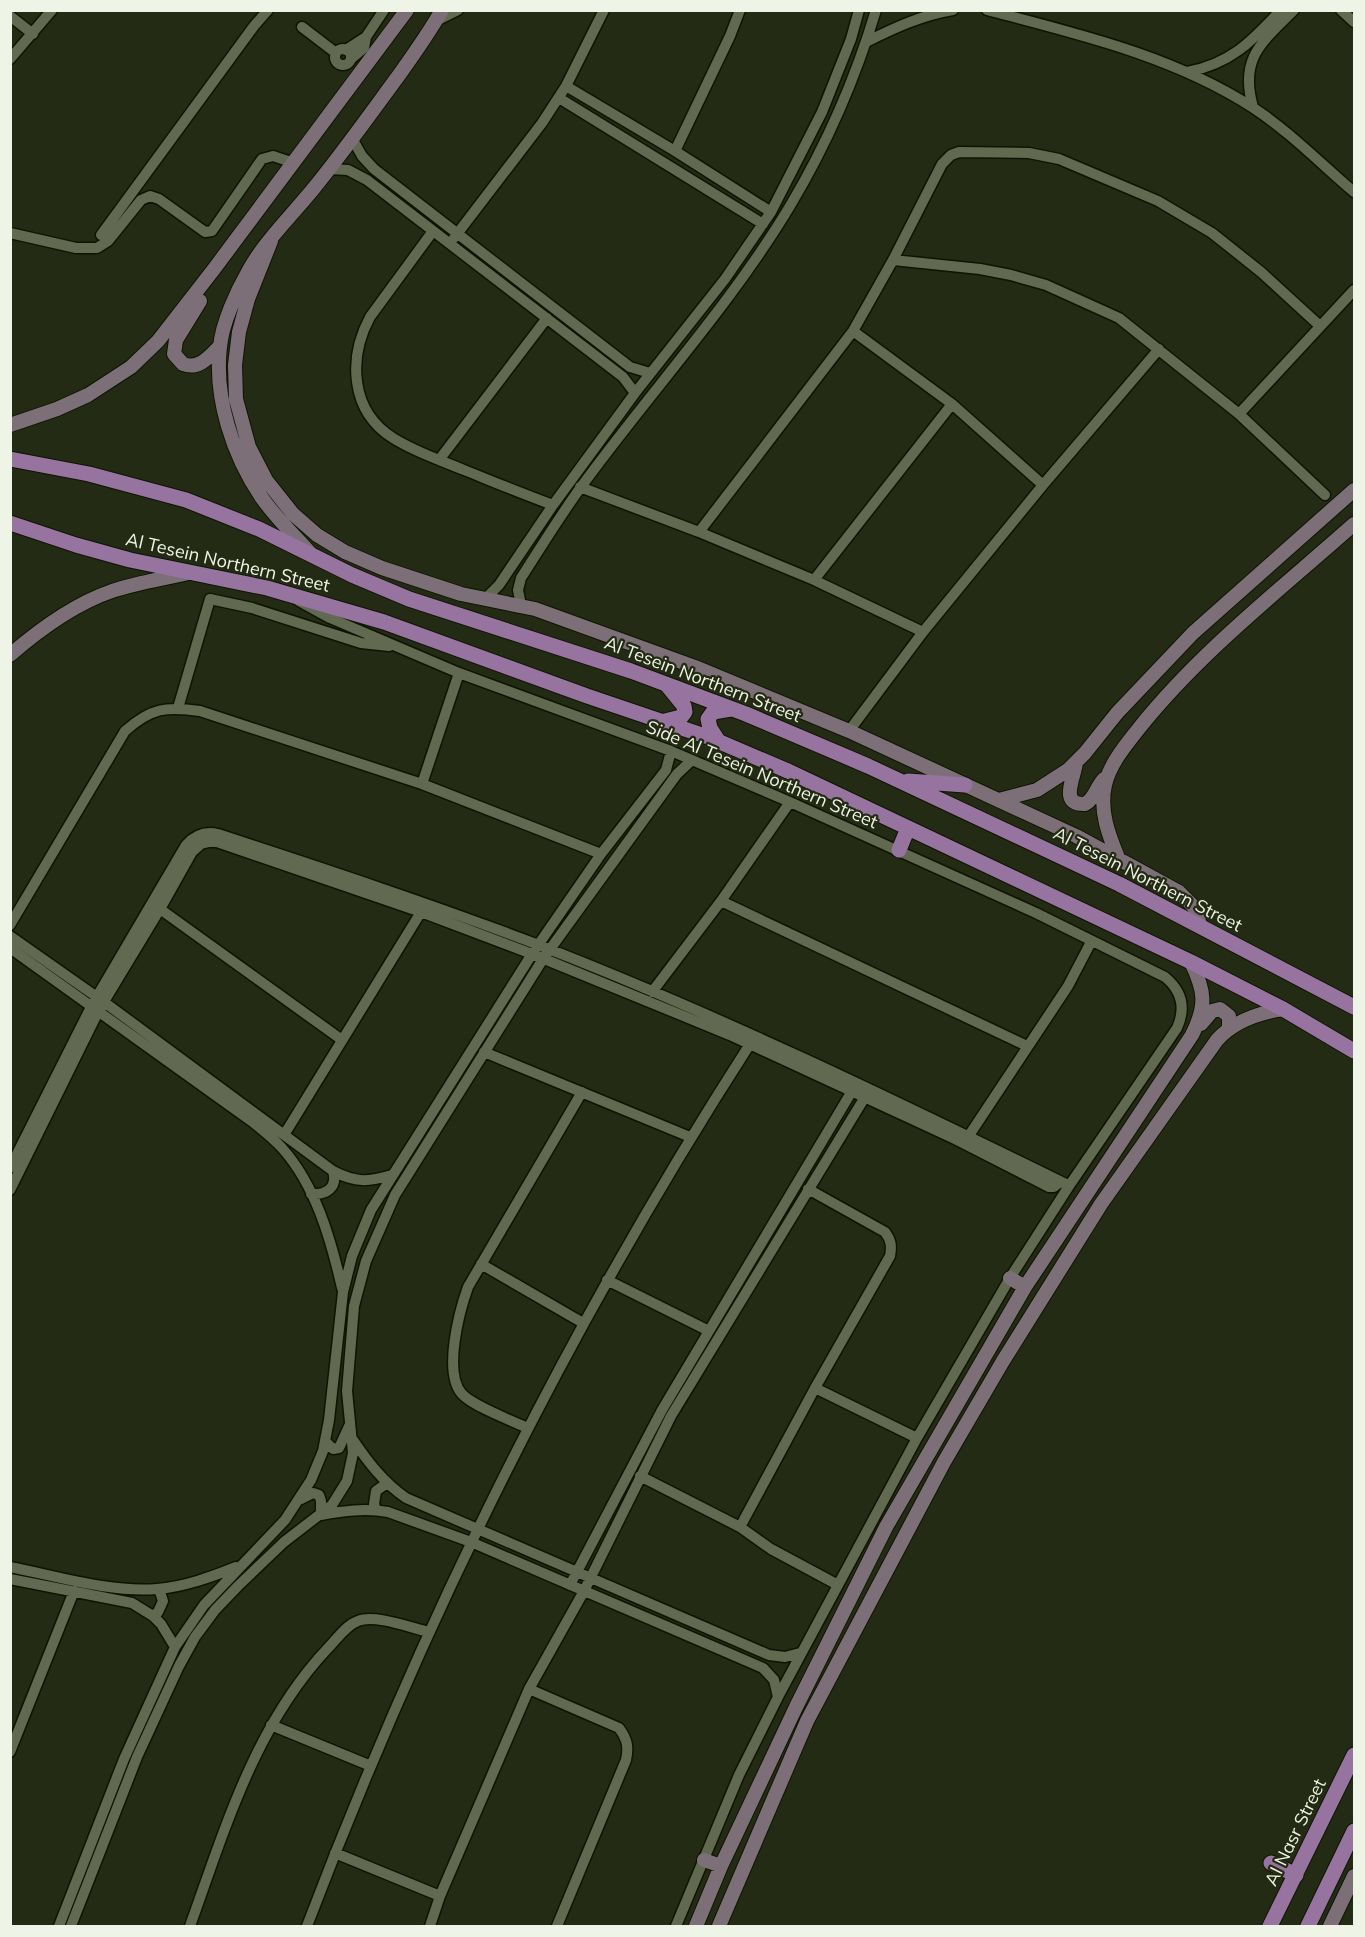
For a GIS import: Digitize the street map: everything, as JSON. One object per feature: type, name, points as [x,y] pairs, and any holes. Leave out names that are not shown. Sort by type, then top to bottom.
[{"type":"main road","name":"Al Tesein Northern Street","points":[[10,459],[89,474],[186,500],[258,529],[352,575],[409,599],[546,642],[731,709],[897,780],[1119,884],[1354,1007]]},
{"type":"main road","name":"Al Tesein Northern Street","points":[[10,523],[99,552],[286,593],[407,629],[586,696],[719,742],[788,771],[1191,962],[1283,1009],[1354,1051]]},
{"type":"main road","points":[[661,722],[681,717],[685,710],[666,684]]},
{"type":"main road","points":[[719,742],[710,728],[708,719],[713,712],[731,709]]},
{"type":"main road","points":[[897,780],[964,784]]},
{"type":"main road","points":[[899,850],[908,828]]},
{"type":"main road","name":"Al Nasr Street","points":[[1270,1926],[1354,1755]]},
{"type":"main road","points":[[1308,1926],[1354,1831]]},
{"type":"main road","points":[[1271,1863],[1296,1875]]},
{"type":"street","points":[[10,59],[52,10]]},
{"type":"street","points":[[101,235],[268,10]]},
{"type":"street","points":[[345,56],[364,48],[366,38],[384,10]]},
{"type":"street","points":[[10,425],[73,402],[103,386],[145,354],[171,327],[407,10]]},
{"type":"street","points":[[314,556],[273,512],[242,462],[228,426],[224,407],[219,368],[220,346],[240,288],[258,256],[353,140],[439,16],[458,10]]},
{"type":"street","points":[[450,243],[516,160],[559,98],[604,10]]},
{"type":"street","points":[[675,151],[730,36],[740,10]]},
{"type":"street","points":[[484,600],[499,585],[553,505],[635,393],[725,279],[771,212],[822,112],[851,39],[859,10]]},
{"type":"street","points":[[521,604],[518,590],[521,578],[580,487],[736,286],[789,208],[837,118],[876,10]]},
{"type":"street","points":[[866,42],[918,19],[953,10]]},
{"type":"street","points":[[987,10],[1092,38],[1187,72],[1252,107],[1354,192]]},
{"type":"street","points":[[1252,107],[1248,73],[1260,38],[1281,10]]},
{"type":"street","points":[[1187,72],[1202,69],[1230,57],[1260,38],[1294,10]]},
{"type":"street","points":[[1341,10],[1354,22]]},
{"type":"street","points":[[10,16],[33,34]]},
{"type":"street","points":[[302,27],[345,56],[362,71]]},
{"type":"street","points":[[566,86],[771,212]]},
{"type":"street","points":[[559,98],[763,224]]},
{"type":"street","points":[[822,112],[837,118]]},
{"type":"street","points":[[353,140],[362,156],[374,169],[630,367],[650,374]]},
{"type":"street","points":[[699,532],[853,331],[893,260],[942,164],[951,155],[966,151],[1029,153],[1059,159],[1158,201],[1203,227],[1261,272],[1320,326]]},
{"type":"street","points":[[10,233],[76,248],[98,248],[108,241],[141,200],[150,196],[159,199],[209,233],[262,159],[273,156],[294,163]]},
{"type":"street","points":[[329,169],[357,174],[623,377],[635,393]]},
{"type":"street","points":[[433,231],[370,317],[362,332],[356,351],[355,370],[358,390],[366,408],[381,429],[408,447],[553,505]]},
{"type":"street","points":[[271,241],[243,315],[234,365],[236,399],[249,447],[266,480],[282,503],[305,525],[345,552],[419,582],[484,600],[521,604],[695,667],[849,731],[1076,836],[1179,892],[1194,908],[1201,927]]},
{"type":"street","points":[[893,260],[980,269],[1046,285],[1119,318],[1239,414],[1325,495]]},
{"type":"street","points":[[214,269],[206,291],[176,340],[173,349],[179,362],[191,366],[204,361],[220,346]]},
{"type":"street","points":[[1239,414],[1354,290]]},
{"type":"street","points":[[439,460],[547,318]]},
{"type":"street","points":[[853,331],[952,404],[1043,485]]},
{"type":"street","points":[[849,731],[923,632],[1043,485],[1159,349]]},
{"type":"street","points":[[814,580],[952,404]]},
{"type":"street","points":[[580,487],[699,532],[814,580],[923,632]]},
{"type":"street","points":[[999,800],[1037,790],[1058,778],[1076,762],[1117,713],[1193,633],[1354,490]]},
{"type":"street","points":[[1119,860],[1104,814],[1105,787],[1108,776],[1124,748],[1154,710],[1185,677],[1248,617],[1354,524]]},
{"type":"street","points":[[10,655],[36,633],[89,601],[112,591],[188,573]]},
{"type":"street","name":"Side Al Tesein Northern Street","points":[[286,593],[320,614],[459,673],[671,751],[790,802],[1036,913],[1165,977],[1172,983],[1181,1000],[1180,1020],[1064,1184]]},
{"type":"street","points":[[178,708],[210,599],[252,608],[361,643],[395,646]]},
{"type":"street","points":[[422,784],[459,673]]},
{"type":"street","points":[[10,925],[125,731],[140,717],[159,709],[178,708],[200,711],[422,784],[602,854]]},
{"type":"street","points":[[59,1926],[124,1759],[175,1647],[204,1605],[285,1520],[300,1500],[317,1466],[329,1420],[343,1292],[352,1256],[371,1210],[535,950],[602,854],[666,770],[671,751]]},
{"type":"street","points":[[71,1926],[137,1757],[195,1637],[215,1610],[238,1586],[290,1538],[332,1506],[347,1481],[351,1467],[352,1438],[347,1391],[354,1306],[366,1261],[395,1195],[546,954],[677,774],[692,760]]},
{"type":"street","points":[[1076,762],[1069,794],[1077,804],[1091,801],[1097,787],[1108,776]]},
{"type":"street","points":[[652,992],[721,901],[790,802]]},
{"type":"street","points":[[10,1168],[186,845],[196,836],[207,833],[218,834],[383,888],[535,950]]},
{"type":"street","points":[[10,1190],[98,1004],[160,909],[195,849],[201,844],[213,842],[535,950],[652,992],[741,1029],[852,1091],[955,1139],[1049,1188],[1064,1184]]},
{"type":"street","points":[[721,901],[1027,1046]]},
{"type":"street","points":[[160,909],[342,1040]]},
{"type":"street","points":[[284,1135],[421,912]]},
{"type":"street","points":[[10,936],[271,1137],[290,1158],[311,1194],[330,1242],[343,1292]]},
{"type":"street","points":[[968,1137],[1074,976],[1091,942]]},
{"type":"street","points":[[10,948],[98,1004],[259,1115],[333,1171],[361,1181],[373,1181],[392,1175]]},
{"type":"street","points":[[546,954],[968,1137],[1064,1184]]},
{"type":"street","points":[[1191,962],[1201,985],[1203,1006],[1201,1017],[1192,1035]]},
{"type":"street","points":[[719,1926],[797,1742],[903,1537],[1004,1361],[1101,1204],[1210,1048],[1229,1028],[1263,1012],[1283,1009]]},
{"type":"street","points":[[696,1926],[721,1866],[796,1707],[885,1527],[1025,1287],[1192,1035],[1209,1014],[1216,1010],[1227,1013],[1230,1020],[1229,1028]]},
{"type":"street","points":[[307,1926],[370,1766],[429,1632],[528,1428],[607,1280],[690,1137],[750,1044]]},
{"type":"street","points":[[484,1052],[690,1137]]},
{"type":"street","points":[[570,1585],[662,1410],[852,1091]]},
{"type":"street","points":[[528,1428],[472,1402],[457,1388],[454,1359],[457,1323],[468,1287],[582,1092]]},
{"type":"street","points":[[429,1926],[529,1689],[584,1591],[671,1416],[865,1097]]},
{"type":"street","points":[[311,1194],[328,1191],[333,1185],[335,1177],[333,1171]]},
{"type":"street","points":[[676,1926],[739,1776],[800,1653],[916,1438],[1064,1184]]},
{"type":"street","points":[[740,1527],[815,1388],[890,1257],[892,1248],[890,1239],[878,1226],[808,1189]]},
{"type":"street","points":[[481,1264],[584,1323]]},
{"type":"street","points":[[1010,1278],[1025,1287]]},
{"type":"street","points":[[607,1280],[709,1331]]},
{"type":"street","points":[[815,1388],[916,1438]]},
{"type":"street","points":[[325,1441],[333,1449],[339,1448],[350,1424]]},
{"type":"street","points":[[352,1438],[375,1470],[406,1498],[769,1655],[785,1657],[800,1653]]},
{"type":"street","points":[[640,1476],[740,1527],[771,1549],[838,1585]]},
{"type":"street","points":[[376,1510],[374,1504],[376,1491],[387,1483]]},
{"type":"street","points":[[300,1500],[313,1493],[319,1495],[321,1515]]},
{"type":"street","points":[[321,1515],[376,1510],[400,1515],[471,1542],[763,1668],[774,1680],[778,1696]]},
{"type":"street","points":[[885,1527],[890,1535],[903,1537]]},
{"type":"street","points":[[871,1555],[880,1555],[889,1563]]},
{"type":"street","points":[[10,1567],[119,1589],[159,1589],[198,1581],[242,1564]]},
{"type":"street","points":[[10,1578],[132,1603],[161,1624],[175,1647]]},
{"type":"street","points":[[153,1616],[158,1612],[163,1601],[159,1589]]},
{"type":"street","points":[[10,1752],[74,1591]]},
{"type":"street","points":[[189,1926],[250,1765],[292,1692],[318,1659],[352,1623],[359,1620],[374,1619],[429,1632]]},
{"type":"street","points":[[529,1689],[619,1728],[626,1737],[628,1748],[626,1760],[557,1926]]},
{"type":"street","points":[[271,1725],[370,1766]]},
{"type":"street","points":[[335,1853],[440,1896]]},
{"type":"street","points":[[704,1860],[721,1866]]},
{"type":"street","points":[[1330,1926],[1351,1891],[1354,1876]]}]
